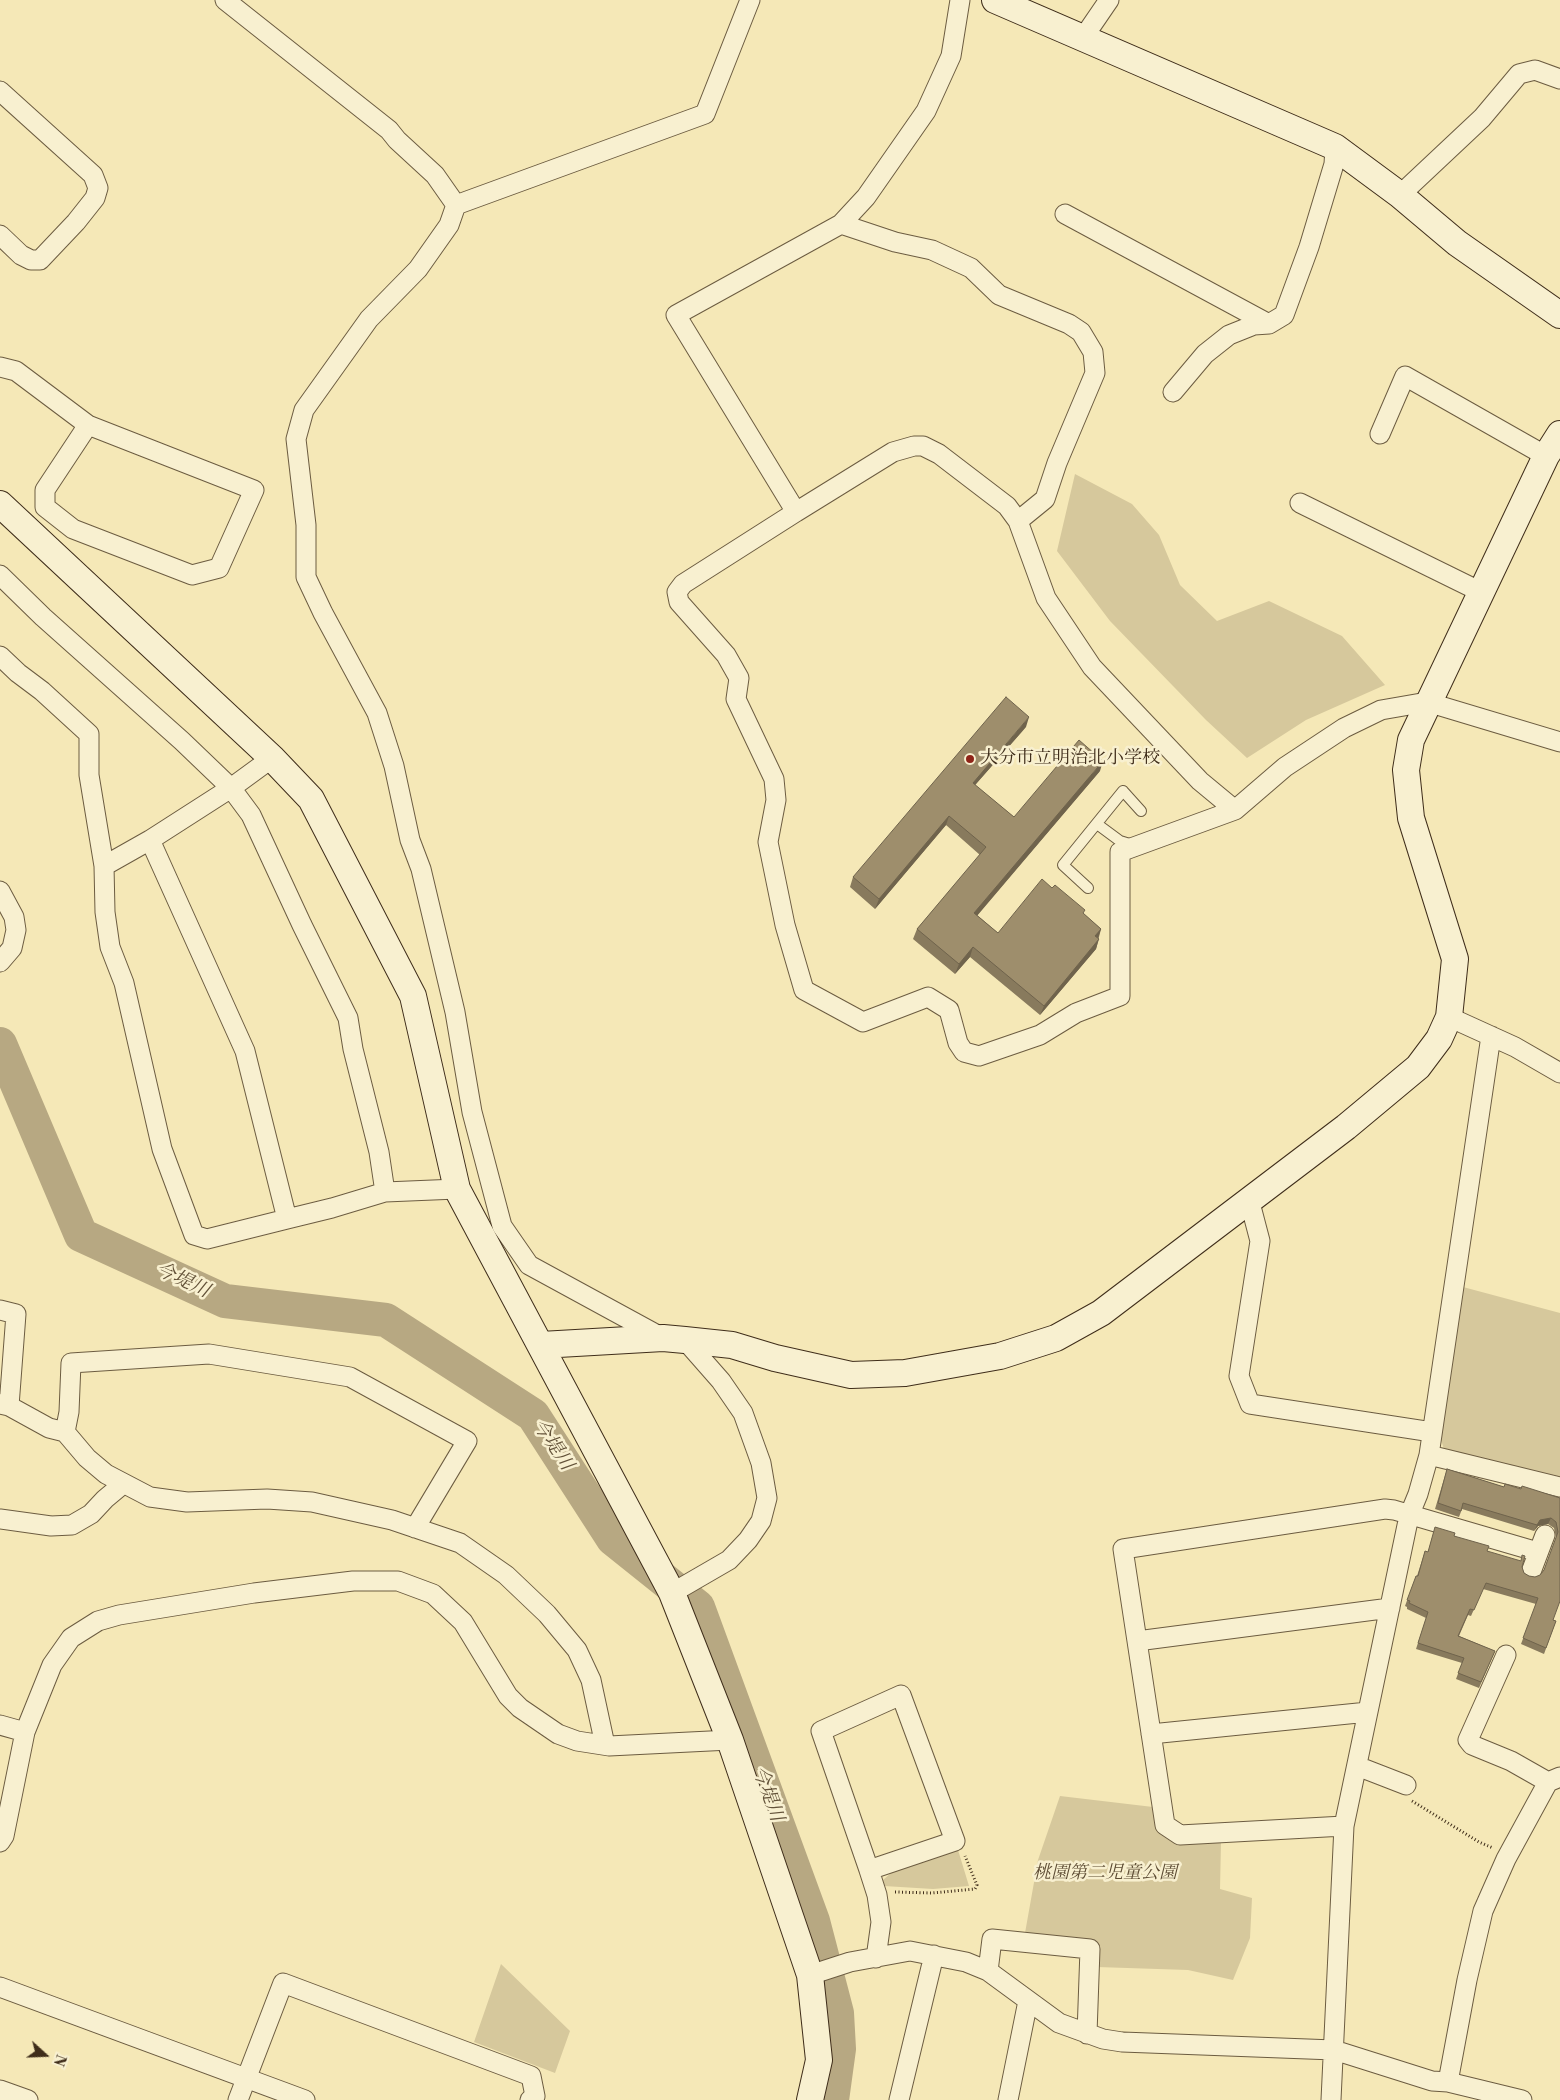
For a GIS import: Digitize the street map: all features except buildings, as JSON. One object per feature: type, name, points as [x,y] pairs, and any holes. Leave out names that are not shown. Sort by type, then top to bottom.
[{"type":"street","points":[[456,205],[705,114],[750,0]]},
{"type":"street","points":[[796,512],[676,315],[841,224],[866,198],[926,111],[951,56],[960,0]]},
{"type":"street","points":[[995,0],[1335,147],[1400,194],[1457,243],[1560,315]]},
{"type":"street","points":[[1083,38],[1109,0]]},
{"type":"street","points":[[230,1],[389,130],[397,140],[435,175],[456,205]]},
{"type":"street","points":[[1400,194],[1482,118],[1519,74],[1535,70],[1560,79]]},
{"type":"street","points":[[0,91],[92,175],[98,188],[95,198],[76,222],[40,260],[31,260],[22,255],[0,235]]},
{"type":"street","points":[[1173,392],[1205,354],[1229,335],[1254,325],[1269,324],[1284,315],[1309,247],[1334,164],[1335,147]]},
{"type":"street","points":[[456,205],[449,225],[418,269],[369,319],[304,410],[296,439],[306,525],[306,577],[323,613],[378,713],[394,766],[410,840],[421,869],[455,1012],[472,1112],[502,1226],[529,1265],[674,1339],[721,1381],[743,1413],[761,1463],[767,1498],[761,1521],[748,1540],[730,1560],[672,1592]]},
{"type":"street","points":[[1065,214],[1269,324]]},
{"type":"street","points":[[841,224],[895,242],[932,250],[971,268],[999,295],[1069,324],[1082,332],[1093,352],[1095,373],[1057,463],[1045,499],[1018,521]]},
{"type":"street","points":[[0,366],[16,371],[88,425],[254,490],[219,568],[192,575],[73,529],[45,507],[45,490],[88,425]]},
{"type":"street","points":[[1380,434],[1405,376],[1546,456]]},
{"type":"street","points":[[541,1345],[674,1339],[732,1345],[775,1358],[851,1375],[904,1373],[1000,1356],[1056,1338],[1101,1313],[1346,1127],[1418,1067],[1440,1039],[1450,1017],[1455,959],[1411,818],[1406,770],[1411,740],[1427,702],[1546,456],[1560,434]]},
{"type":"street","points":[[1235,810],[1200,781],[1092,667],[1046,598],[1018,521],[1007,506],[939,454],[924,446],[914,446],[893,452],[708,567],[683,584],[677,592],[679,602],[726,655],[739,678],[736,699],[774,779],[776,800],[768,842],[784,925],[804,990],[863,1022],[928,997],[949,1010],[958,1043],[964,1052],[979,1056],[1040,1035],[1076,1013],[1120,996],[1120,852],[1235,810],[1284,767],[1344,728],[1381,710],[1427,702],[1560,742]]},
{"type":"street","points":[[1300,503],[1481,592]]},
{"type":"street","points":[[0,504],[272,758],[311,799],[413,996],[457,1189],[672,1592],[730,1740],[816,1973],[819,2060],[810,2100]]},
{"type":"street","points":[[0,575],[231,788],[252,815],[302,925],[348,1018],[353,1049],[379,1152],[385,1192]]},
{"type":"street","points":[[0,656],[89,734],[89,774],[104,866],[110,946],[124,983],[162,1149],[194,1235],[207,1239],[332,1208],[385,1192],[457,1189]]},
{"type":"street","points":[[104,866],[150,840],[231,788],[272,758]]},
{"type":"street","points":[[150,840],[245,1051],[287,1219]]},
{"type":"street","points":[[0,891],[14,917],[16,930],[12,948],[0,962]]},
{"type":"street","points":[[1450,1017],[1491,1036],[1560,1073]]},
{"type":"street","points":[[1331,2100],[1344,1826],[1409,1516],[1418,1494],[1429,1455],[1491,1036]]},
{"type":"street","points":[[1249,1199],[1260,1240],[1239,1376],[1250,1404],[1432,1432]]},
{"type":"street","points":[[0,1310],[16,1314],[5,1405],[49,1428],[66,1432],[87,1458],[106,1474],[123,1484],[150,1496],[187,1502],[267,1499],[312,1502],[392,1520],[460,1543],[506,1575],[547,1614],[577,1650],[592,1680],[605,1745]]},
{"type":"street","points":[[66,1432],[69,1412],[71,1363],[209,1354],[350,1377],[467,1441],[415,1528]]},
{"type":"street","points":[[1429,1455],[1560,1487]]},
{"type":"street","points":[[0,1519],[51,1526],[72,1525],[91,1514],[123,1484]]},
{"type":"street","points":[[1344,1826],[1180,1835],[1165,1825],[1123,1549],[1385,1509],[1394,1510],[1409,1516],[1542,1544],[1531,1572]]},
{"type":"street","points":[[0,1842],[4,1836],[25,1732],[52,1664],[71,1638],[98,1621],[119,1615],[254,1592],[353,1582],[398,1581],[433,1594],[463,1622],[508,1696],[520,1708],[558,1734],[577,1740],[605,1745],[730,1740]]},
{"type":"street","points":[[1137,1641],[1390,1608]]},
{"type":"street","points":[[1448,2082],[1483,1911],[1508,1855],[1554,1779],[1472,1744],[1468,1740],[1506,1655]]},
{"type":"street","points":[[870,1870],[955,1841],[901,1695],[821,1731],[870,1870],[877,1896],[881,1922],[876,1958]]},
{"type":"street","points":[[1151,1734],[1368,1712]]},
{"type":"street","points":[[0,1725],[25,1732]]},
{"type":"street","points":[[1356,1766],[1404,1784]]},
{"type":"street","points":[[988,1971],[992,1939],[1090,1949],[1086,2034]]},
{"type":"street","points":[[816,1973],[850,1962],[910,1951],[934,1955],[966,1962],[988,1971],[1059,2023],[1086,2034],[1122,2042],[1334,2050],[1432,2081],[1448,2082],[1522,2100]]},
{"type":"street","points":[[899,2100],[934,1955]]},
{"type":"street","points":[[238,2100],[283,1983],[531,2076],[535,2096],[530,2100]]},
{"type":"street","points":[[0,1987],[305,2100]]},
{"type":"street","points":[[1008,2100],[1028,2001]]},
{"type":"street","points":[[0,2090],[28,2100]]},
{"type":"lane","points":[[1088,888],[1063,865],[1123,791],[1141,811]]},
{"type":"lane","points":[[1097,824],[1120,841],[1137,846]]},
{"type":"path","points":[[1404,1784],[1414,1804],[1479,1842],[1508,1855]]},
{"type":"path","points":[[892,1892],[932,1893],[975,1889],[976,1886],[960,1843],[955,1841]]},
{"type":"green space","points":[[1075,474],[1132,504],[1159,535],[1180,585],[1217,621],[1269,601],[1342,636],[1385,685],[1306,720],[1247,758],[1206,720],[1110,621],[1057,551]]},
{"type":"green space","points":[[1463,1287],[1560,1313],[1560,1478],[1444,1449],[1440,1437]]},
{"type":"green space","name":"桃園第二児童公園","points":[[1060,1796],[1153,1807],[1180,1842],[1221,1842],[1220,1889],[1252,1898],[1250,1938],[1233,1980],[1188,1970],[1097,1967],[1097,1943],[1025,1933],[1038,1860]]},
{"type":"green space","points":[[958,1850],[969,1886],[933,1889],[884,1886],[883,1880],[891,1873]]},
{"type":"green space","points":[[501,1964],[570,2031],[555,2073],[474,2042]]},
{"type":"waterway","name":"今堤川","points":[[0,1044],[81,1235],[225,1301],[386,1320],[533,1415],[613,1539],[698,1607],[813,1921],[837,2013],[839,2049],[832,2100]]},
{"type":"place","name":"大分市立明治北小学校","points":[[970,759]]}]
